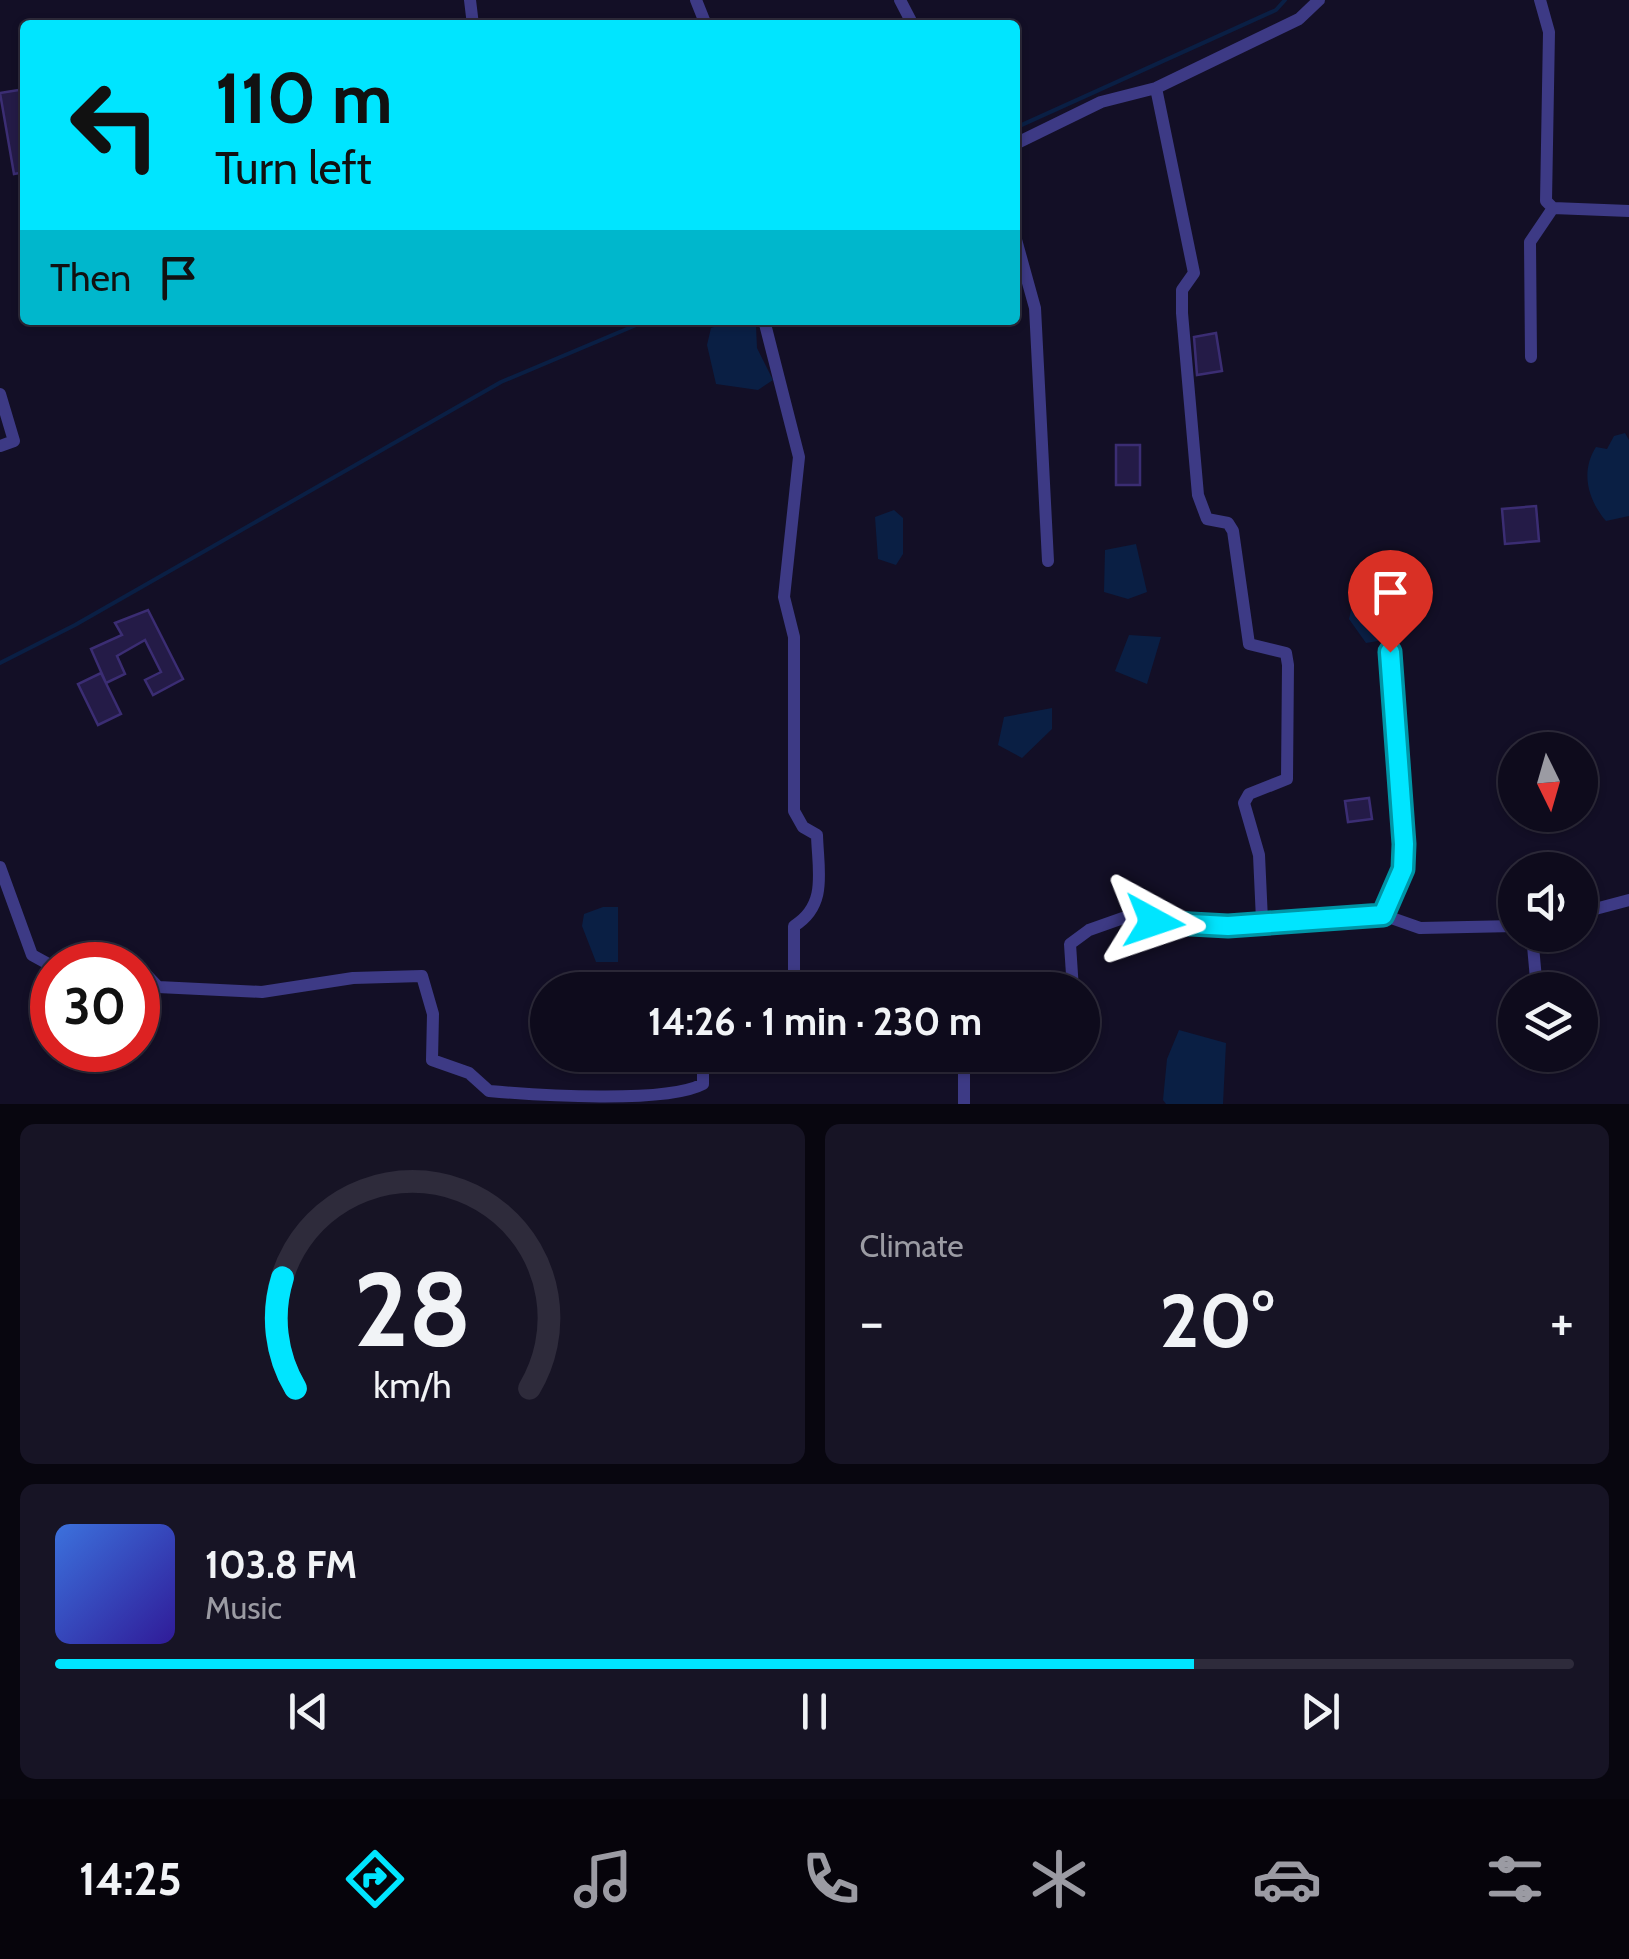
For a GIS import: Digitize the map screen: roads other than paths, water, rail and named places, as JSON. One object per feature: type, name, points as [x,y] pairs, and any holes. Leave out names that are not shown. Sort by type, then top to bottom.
[{"type":"street","points":[[1020,142],[1101,102],[1156,88],[1300,19],[1319,0]]},
{"type":"street","points":[[1540,0],[1549,32],[1546,201],[1554,208],[1629,212]]},
{"type":"street","points":[[1156,88],[1191,241],[1194,273],[1182,290],[1182,314],[1198,495],[1207,519],[1228,523],[1233,531],[1249,644],[1280,648],[1288,665],[1287,780],[1250,794],[1244,802],[1259,855],[1262,920]]},
{"type":"street","points":[[1531,357],[1530,242],[1554,208]]},
{"type":"street","points":[[1020,254],[1035,308],[1048,561]]},
{"type":"street","points":[[765,325],[799,457],[784,597],[794,637],[794,811],[804,826],[817,835],[819,900],[812,915],[794,926],[794,972]]},
{"type":"street","points":[[0,394],[14,441],[0,446]]},
{"type":"street","points":[[1383,915],[1403,869],[1404,856],[1390,652]]},
{"type":"street","points":[[0,866],[30,949]]},
{"type":"street","points":[[1598,909],[1629,900]]},
{"type":"street","points":[[1072,972],[1070,944],[1089,930],[1123,918],[1228,926],[1262,920],[1383,915],[1420,928],[1498,926]]},
{"type":"street","points":[[160,988],[262,992],[353,978],[422,976],[433,1014],[432,1060],[469,1073],[489,1092],[636,1097],[692,1091],[703,1084],[703,1072]]},
{"type":"street","points":[[964,1072],[964,1104]]},
{"type":"water","points":[[756,326],[757,348],[773,380],[758,390],[716,384],[707,345],[711,328]]},
{"type":"water","points":[[1625,433],[1629,440],[1629,516],[1606,521],[1588,486],[1588,466],[1596,447],[1607,449],[1614,436]]},
{"type":"water","points":[[894,510],[903,518],[903,554],[896,565],[878,559],[875,517]]},
{"type":"water","points":[[1136,544],[1147,592],[1128,599],[1104,592],[1105,550]]},
{"type":"water","points":[[1369,576],[1392,578],[1388,593],[1395,638],[1366,643],[1349,619],[1357,585]]},
{"type":"water","points":[[1129,635],[1161,637],[1147,684],[1115,671]]},
{"type":"water","points":[[1052,708],[1052,729],[1022,758],[998,745],[1004,717]]},
{"type":"water","points":[[603,907],[618,907],[618,962],[596,962],[582,926],[584,914]]},
{"type":"water","points":[[1179,1030],[1226,1043],[1223,1104],[1166,1104],[1163,1100],[1167,1059]]},
{"type":"waterway","points":[[1020,126],[1276,10],[1285,0]]},
{"type":"waterway","points":[[0,663],[75,625],[501,382],[636,325]]}]
